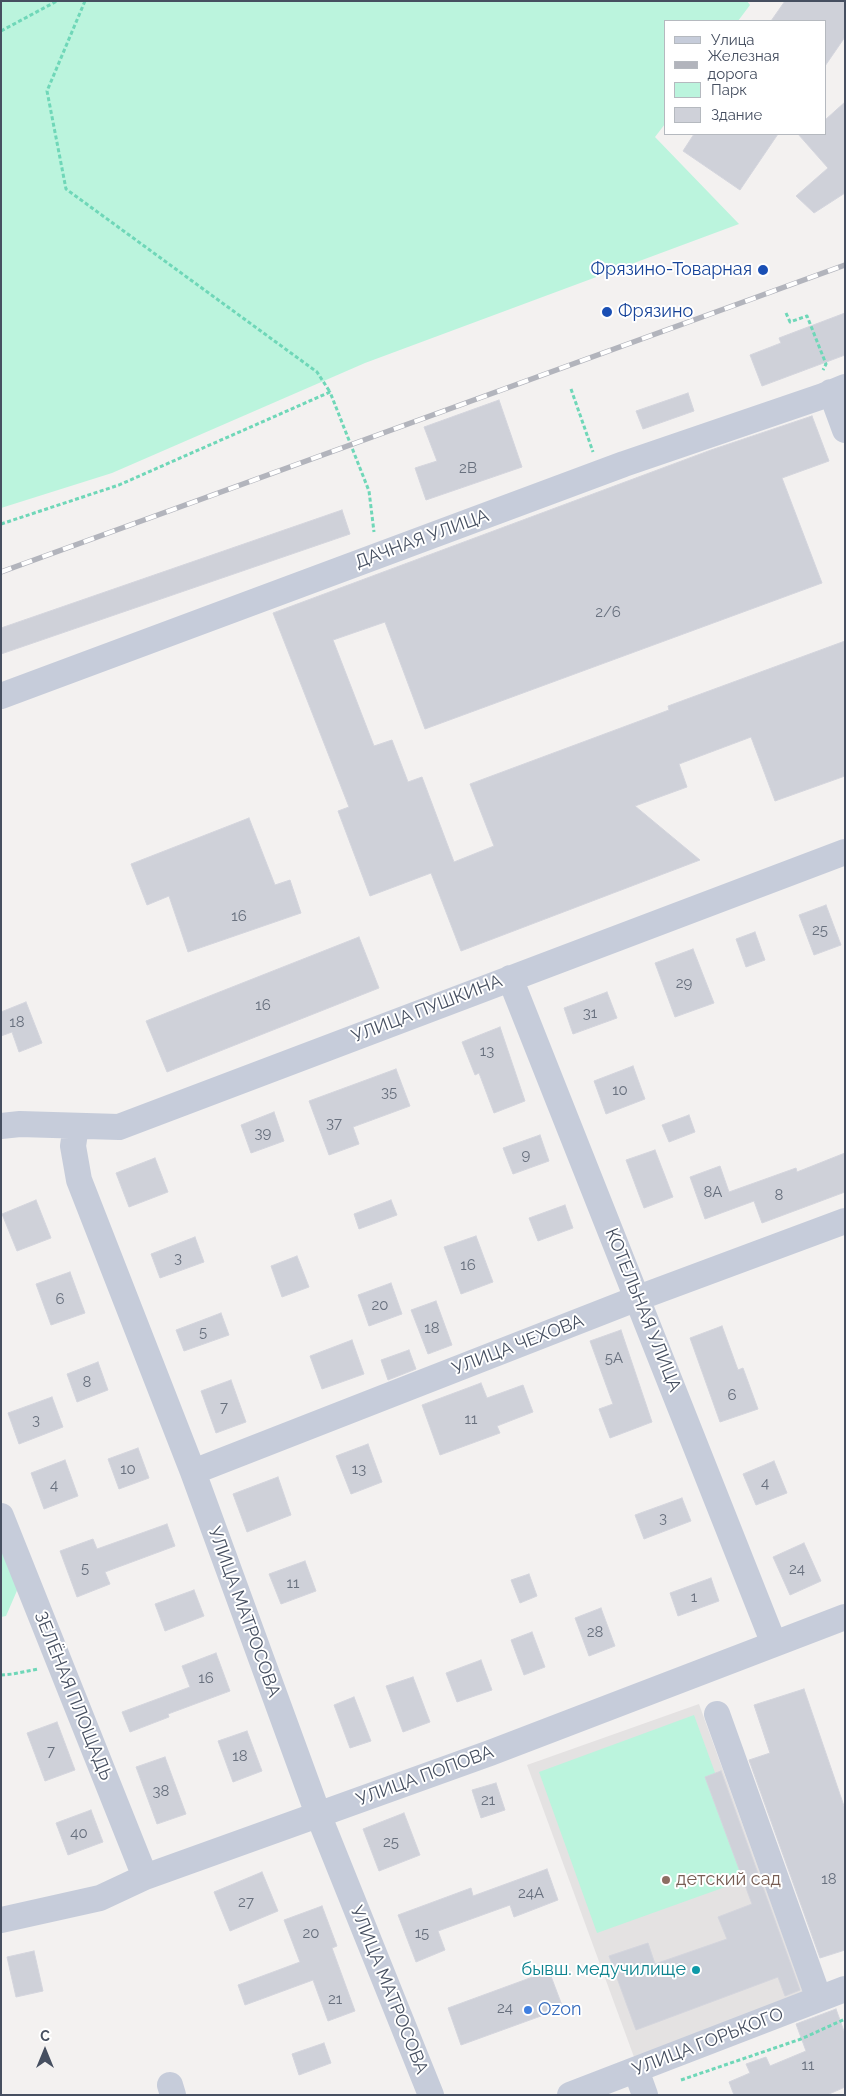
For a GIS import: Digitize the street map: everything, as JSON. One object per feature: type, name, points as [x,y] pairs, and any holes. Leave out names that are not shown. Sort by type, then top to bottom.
[{"type":"street","points":[[833,392],[845,430]]},
{"type":"street","name":"ДАЧНАЯ УЛИЦА","points":[[1,696],[600,473],[833,392]]},
{"type":"street","name":"УЛИЦА ПУШКИНА","points":[[1,1126],[20,1124],[119,1127],[845,852]]},
{"type":"street","name":"КОТЕЛЬНАЯ УЛИЦА","points":[[510,978],[774,1644]]},
{"type":"street","name":"УЛИЦА МАТРОСОВА","points":[[76,1126],[72,1146],[79,1180],[193,1472],[318,1814],[431,2095]]},
{"type":"street","name":"УЛИЦА ЧЕХОВА","points":[[193,1472],[638,1298],[845,1222]]},
{"type":"street","name":"ЗЕЛЁНАЯ ПЛОЩАДЬ","points":[[1,1516],[145,1877]]},
{"type":"street","name":"УЛИЦА ПОПОВА","points":[[1,1920],[100,1898],[145,1877],[490,1752],[845,1617]]},
{"type":"street","points":[[717,1714],[819,1999]]},
{"type":"street","name":"УЛИЦА ГОРЬКОГО","points":[[570,2095],[642,2086],[819,1999],[845,1989]]},
{"type":"path","points":[[1,31],[56,1]]},
{"type":"path","points":[[85,1],[47,91],[66,189],[317,372],[330,392],[369,491],[377,555]]},
{"type":"path","points":[[786,313],[790,322],[807,316],[826,364],[821,375],[833,392]]},
{"type":"path","points":[[571,389],[600,473]]},
{"type":"path","points":[[1,524],[119,485],[330,392]]},
{"type":"path","points":[[1,1675],[61,1664]]},
{"type":"path","points":[[642,2086],[801,2039],[845,2019]]},
{"type":"shaded area","name":"детский сад","points":[[699,1704],[804,1994],[634,2057],[527,1765]]},
{"type":"green space","points":[[1,1],[747,1],[750,5],[739,20],[664,20],[664,125],[655,137],[739,224],[365,363],[112,473],[1,508]]},
{"type":"green space","points":[[1,1542],[19,1586],[6,1616],[1,1617]]},
{"type":"green space","points":[[694,1715],[753,1877],[597,1933],[539,1772]]},
{"type":"building","points":[[785,1],[845,1],[845,37],[826,65],[826,20],[772,20]]},
{"type":"building","points":[[845,102],[845,193],[814,213],[796,196],[828,168],[799,135],[826,135],[826,119]]},
{"type":"building","points":[[693,135],[777,135],[740,190],[683,151]]},
{"type":"building","points":[[845,313],[845,355],[762,386],[750,355],[781,343],[779,338]]},
{"type":"building","points":[[688,393],[694,411],[643,429],[636,411]]},
{"type":"building","points":[[499,400],[522,467],[426,500],[415,468],[437,461],[424,427]]},
{"type":"building","points":[[812,416],[829,461],[782,478],[822,583],[425,729],[385,622],[333,640],[374,746],[392,740],[408,782],[422,777],[454,862],[494,846],[470,784],[669,710],[668,706],[845,641],[845,776],[775,801],[751,737],[679,764],[687,787],[635,806],[700,860],[461,951],[431,873],[370,896],[338,811],[349,807],[273,613],[711,450]]},
{"type":"building","points":[[342,510],[350,534],[1,654],[1,628]]},
{"type":"building","points":[[249,818],[275,885],[290,880],[301,913],[188,952],[169,896],[147,905],[131,864]]},
{"type":"building","points":[[826,905],[841,945],[814,955],[799,915]]},
{"type":"building","points":[[755,932],[765,960],[746,967],[736,939]]},
{"type":"building","points":[[359,937],[379,988],[167,1072],[146,1021]]},
{"type":"building","points":[[693,949],[714,1003],[675,1017],[655,963]]},
{"type":"building","points":[[607,992],[617,1018],[573,1034],[564,1008]]},
{"type":"building","points":[[26,1002],[42,1043],[19,1052],[12,1032],[1,1036],[1,1012]]},
{"type":"building","points":[[500,1027],[525,1101],[494,1113],[479,1073],[475,1075],[462,1042]]},
{"type":"building","points":[[633,1066],[645,1099],[606,1114],[594,1081]]},
{"type":"building","points":[[396,1069],[410,1106],[353,1127],[359,1144],[329,1155],[309,1101]]},
{"type":"building","points":[[274,1112],[284,1141],[251,1153],[241,1125]]},
{"type":"building","points":[[689,1115],[695,1132],[669,1142],[662,1125]]},
{"type":"building","points":[[540,1135],[549,1161],[513,1174],[503,1148]]},
{"type":"building","points":[[655,1150],[673,1197],[644,1208],[626,1160]]},
{"type":"building","points":[[845,1153],[845,1192],[762,1223],[754,1201],[705,1219],[690,1177],[720,1166],[729,1192],[796,1168],[797,1172]]},
{"type":"building","points":[[155,1158],[168,1192],[129,1207],[116,1173]]},
{"type":"building","points":[[36,1200],[51,1238],[17,1251],[2,1214]]},
{"type":"building","points":[[391,1200],[397,1215],[359,1229],[354,1214]]},
{"type":"building","points":[[565,1205],[573,1228],[538,1241],[529,1218]]},
{"type":"building","points":[[476,1236],[493,1282],[461,1294],[444,1247]]},
{"type":"building","points":[[195,1237],[204,1262],[160,1278],[151,1254]]},
{"type":"building","points":[[297,1256],[309,1287],[282,1297],[271,1266]]},
{"type":"building","points":[[70,1272],[85,1313],[51,1325],[36,1284]]},
{"type":"building","points":[[391,1283],[402,1314],[369,1326],[358,1295]]},
{"type":"building","points":[[436,1301],[452,1345],[428,1354],[411,1310]]},
{"type":"building","points":[[221,1313],[229,1335],[184,1351],[176,1330]]},
{"type":"building","points":[[722,1326],[738,1370],[743,1368],[758,1409],[720,1422],[690,1338]]},
{"type":"building","points":[[621,1330],[652,1422],[610,1438],[599,1409],[613,1404],[590,1341]]},
{"type":"building","points":[[352,1340],[364,1374],[322,1389],[310,1356]]},
{"type":"building","points":[[409,1350],[416,1369],[388,1380],[381,1360]]},
{"type":"building","points":[[98,1362],[108,1390],[77,1402],[67,1374]]},
{"type":"building","points":[[231,1380],[246,1422],[216,1433],[201,1391]]},
{"type":"building","points":[[481,1383],[487,1398],[523,1385],[533,1412],[497,1426],[500,1433],[440,1455],[422,1405]]},
{"type":"building","points":[[52,1397],[63,1427],[19,1444],[8,1413]]},
{"type":"building","points":[[368,1444],[382,1482],[351,1494],[336,1456]]},
{"type":"building","points":[[138,1448],[149,1478],[119,1489],[108,1459]]},
{"type":"building","points":[[65,1460],[78,1496],[44,1509],[31,1473]]},
{"type":"building","points":[[774,1461],[787,1493],[756,1505],[743,1474]]},
{"type":"building","points":[[278,1477],[291,1515],[247,1532],[233,1494]]},
{"type":"building","points":[[682,1498],[691,1521],[644,1539],[635,1515]]},
{"type":"building","points":[[167,1524],[175,1546],[105,1572],[110,1584],[77,1597],[60,1551],[93,1539],[97,1549]]},
{"type":"building","points":[[804,1543],[821,1581],[790,1595],[773,1557]]},
{"type":"building","points":[[305,1561],[316,1591],[281,1604],[269,1574]]},
{"type":"building","points":[[529,1574],[537,1596],[520,1603],[511,1580]]},
{"type":"building","points":[[711,1578],[719,1601],[678,1616],[670,1593]]},
{"type":"building","points":[[194,1590],[204,1616],[165,1631],[155,1604]]},
{"type":"building","points":[[601,1608],[615,1646],[589,1656],[575,1618]]},
{"type":"building","points":[[532,1632],[545,1667],[524,1675],[511,1640]]},
{"type":"building","points":[[216,1653],[230,1691],[168,1714],[169,1717],[130,1732],[122,1712],[190,1687],[182,1666]]},
{"type":"building","points":[[481,1660],[492,1690],[457,1702],[446,1673]]},
{"type":"building","points":[[413,1677],[430,1722],[403,1732],[386,1686]]},
{"type":"building","points":[[804,1689],[845,1809],[845,1950],[820,1958],[749,1760],[770,1753],[754,1705]]},
{"type":"building","points":[[354,1697],[371,1741],[350,1748],[334,1705]]},
{"type":"building","points":[[57,1722],[75,1770],[45,1781],[27,1733]]},
{"type":"building","points":[[247,1731],[262,1771],[233,1782],[218,1741]]},
{"type":"building","points":[[165,1757],[186,1814],[157,1824],[136,1767]]},
{"type":"building","name":"бывш. медучилище","points":[[721,1771],[800,1990],[785,1996],[778,1977],[636,2030],[609,1956],[648,1943],[655,1964],[727,1939],[718,1917],[752,1904],[705,1777]]},
{"type":"building","points":[[496,1783],[505,1810],[481,1818],[472,1790]]},
{"type":"building","points":[[91,1810],[103,1842],[68,1855],[56,1823]]},
{"type":"building","points":[[404,1813],[420,1855],[379,1871],[363,1829]]},
{"type":"building","points":[[547,1869],[558,1900],[514,1917],[510,1905],[438,1931],[445,1950],[416,1962],[398,1915],[471,1888],[473,1896]]},
{"type":"building","points":[[262,1872],[278,1911],[230,1931],[214,1892]]},
{"type":"building","points":[[322,1906],[337,1946],[332,1948],[355,2011],[328,2021],[313,1980],[245,2005],[238,1985],[300,1962],[284,1920]]},
{"type":"building","points":[[34,1951],[43,1991],[16,1997],[7,1957]]},
{"type":"building","points":[[549,1971],[563,2008],[461,2045],[448,2008]]},
{"type":"building","points":[[836,2009],[845,2034],[845,2087],[827,2095],[734,2095],[729,2082],[750,2073],[746,2064],[766,2057],[770,2066],[806,2051],[796,2024]]},
{"type":"building","points":[[324,2043],[331,2063],[299,2075],[292,2054]]},
{"type":"railway","points":[[1,572],[845,265]]},
{"type":"place","name":"Фрязино-Товарная","points":[[763,270]]},
{"type":"place","name":"Фрязино","points":[[607,312]]},
{"type":"place","name":"детский сад","points":[[666,1880]]},
{"type":"place","name":"бывш. медучилище","points":[[696,1970]]},
{"type":"place","name":"Ozon","points":[[528,2010]]}]
